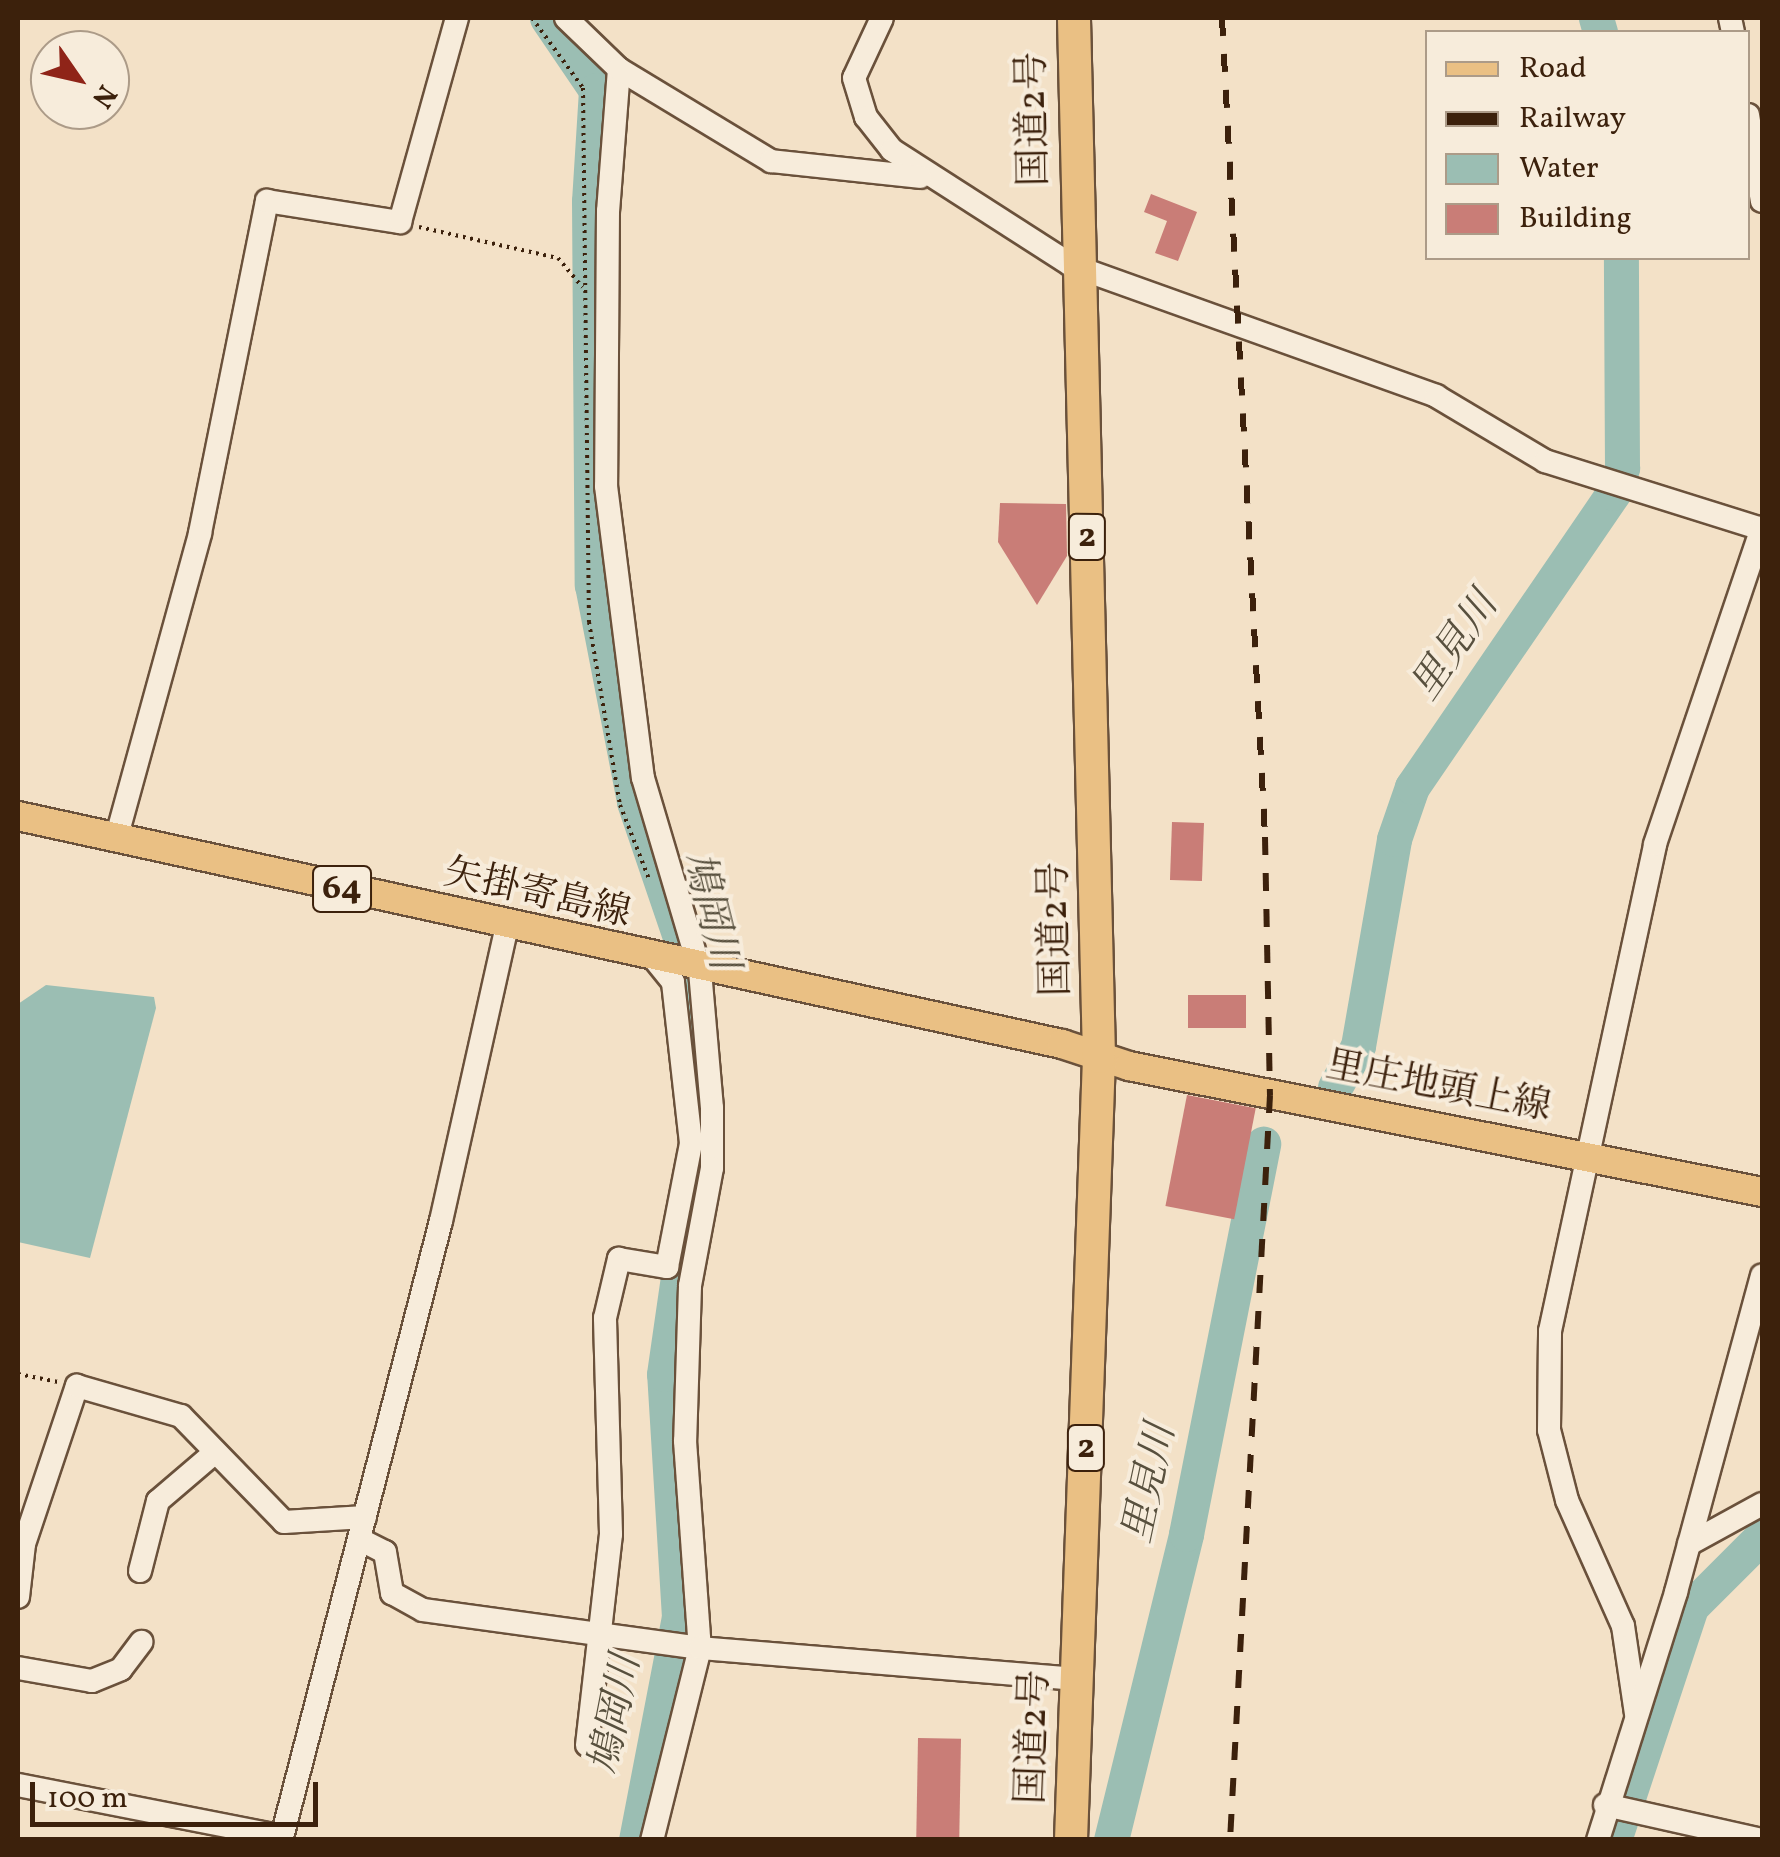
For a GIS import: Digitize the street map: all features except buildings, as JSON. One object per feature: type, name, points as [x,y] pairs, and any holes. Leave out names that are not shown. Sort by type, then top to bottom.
[{"type":"highway","name":"国道2号","points":[[1071,1840],[1099,1057],[1077,268],[1074,18]]},
{"type":"main road","name":"矢掛寄島線","points":[[18,816],[1099,1057]]},
{"type":"main road","name":"里庄地頭上線","points":[[1099,1057],[1762,1192]]},
{"type":"street","points":[[116,838],[200,534],[267,201],[400,222],[457,18]]},
{"type":"street","points":[[566,18],[619,68],[770,161],[924,178]]},
{"type":"street","points":[[882,18],[854,78],[866,117],[924,178],[1077,268],[1436,396],[1544,462],[1762,529],[1654,844],[1584,1154],[1550,1331],[1549,1430],[1567,1500],[1622,1626],[1636,1714]]},
{"type":"street","points":[[619,68],[608,211],[606,486],[643,778],[700,971],[712,1168],[690,1286],[686,1440],[700,1648],[652,1840]]},
{"type":"street","points":[[1750,127],[1762,201]]},
{"type":"street","points":[[18,1785],[282,1836],[362,1528],[507,926]]},
{"type":"street","points":[[588,1746],[604,1633],[610,1534],[605,1318],[619,1259],[667,1267],[690,1143],[672,982],[661,962]]},
{"type":"street","points":[[1598,1840],[1690,1544],[1762,1275]]},
{"type":"street","points":[[18,1597],[24,1544],[77,1386],[181,1416],[213,1454],[284,1522],[362,1528],[386,1552],[392,1593],[423,1610],[700,1648],[1078,1679]]},
{"type":"street","points":[[140,1572],[158,1501],[213,1454]]},
{"type":"street","points":[[1690,1544],[1762,1504]]},
{"type":"street","points":[[18,1668],[92,1681],[121,1669],[141,1642]]},
{"type":"street","points":[[1606,1805],[1762,1840]]},
{"type":"path","points":[[400,222],[558,258],[582,288]]},
{"type":"path","points":[[18,1374],[77,1386]]},
{"type":"water","points":[[46,985],[154,997],[156,1008],[90,1258],[18,1242],[18,1004]]},
{"type":"waterway","name":"鳩岡川","points":[[547,18],[596,90],[589,201],[592,585],[634,802],[683,946],[694,1073]]},
{"type":"waterway","name":"里見川","points":[[1596,18],[1599,30]]},
{"type":"waterway","name":"里見川","points":[[1335,1087],[1358,1046],[1394,839],[1412,787],[1613,493],[1622,468],[1621,260]]},
{"type":"waterway","name":"鳩岡川","points":[[636,1840],[679,1617],[664,1374],[699,1130]]},
{"type":"waterway","name":"里見川","points":[[1111,1840],[1186,1534],[1263,1144]]},
{"type":"waterway","name":"里見川","points":[[1614,1840],[1691,1607],[1762,1536]]},
{"type":"railway","points":[[1222,18],[1265,837],[1270,1095],[1230,1840]]}]
